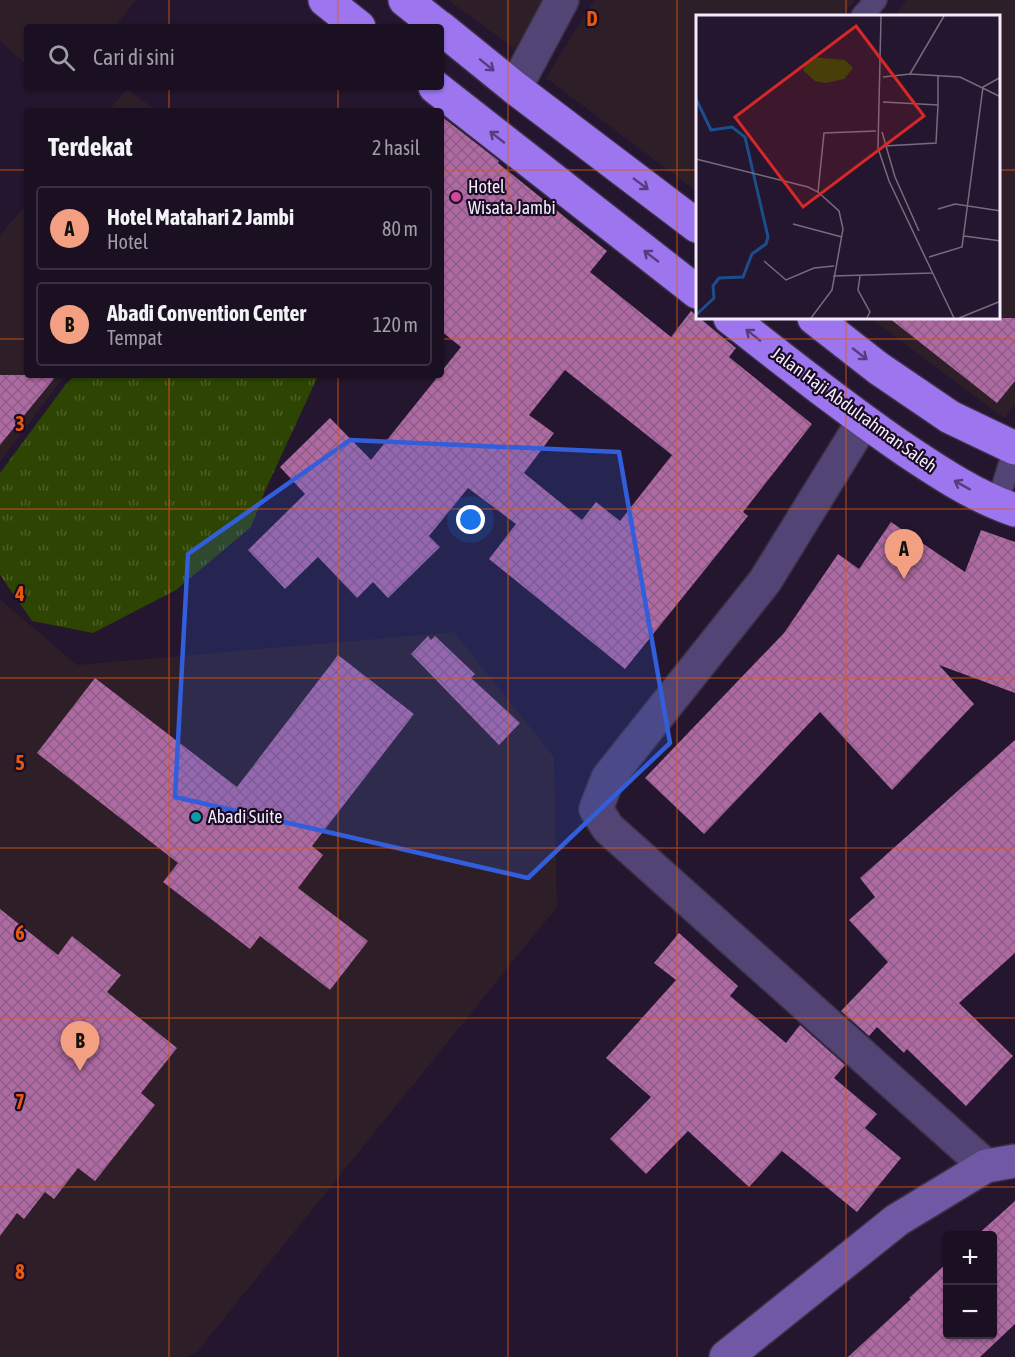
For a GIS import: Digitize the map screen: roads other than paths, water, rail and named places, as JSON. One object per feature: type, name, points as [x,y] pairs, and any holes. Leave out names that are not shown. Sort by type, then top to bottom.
[{"type":"highway","points":[[326,0],[355,24]]},
{"type":"highway","points":[[405,0],[435,24]]},
{"type":"highway","points":[[444,31],[515,88],[694,218]]},
{"type":"highway","points":[[439,90],[696,291]]},
{"type":"highway","name":"Jalan Haji Abdulrahman Saleh","points":[[733,320],[863,422],[939,472],[1006,507]]},
{"type":"highway","points":[[817,320],[878,369],[950,417],[1015,447]]},
{"type":"street","points":[[515,88],[562,0]]},
{"type":"street","points":[[726,1357],[897,1220],[1001,1163],[608,828],[596,809],[608,778],[765,581],[863,422]]},
{"type":"lane","points":[[863,15],[876,0]]},
{"type":"lane","points":[[1006,507],[1015,447]]},
{"type":"place","name":"Hotel Wisata Jambi","points":[[456,197]]},
{"type":"place","name":"Hotel Matahari 2 Jambi","points":[[904,579]]},
{"type":"place","name":"Abadi Suite","points":[[196,817]]},
{"type":"place","name":"Abadi Convention Center","points":[[80,1071]]}]
